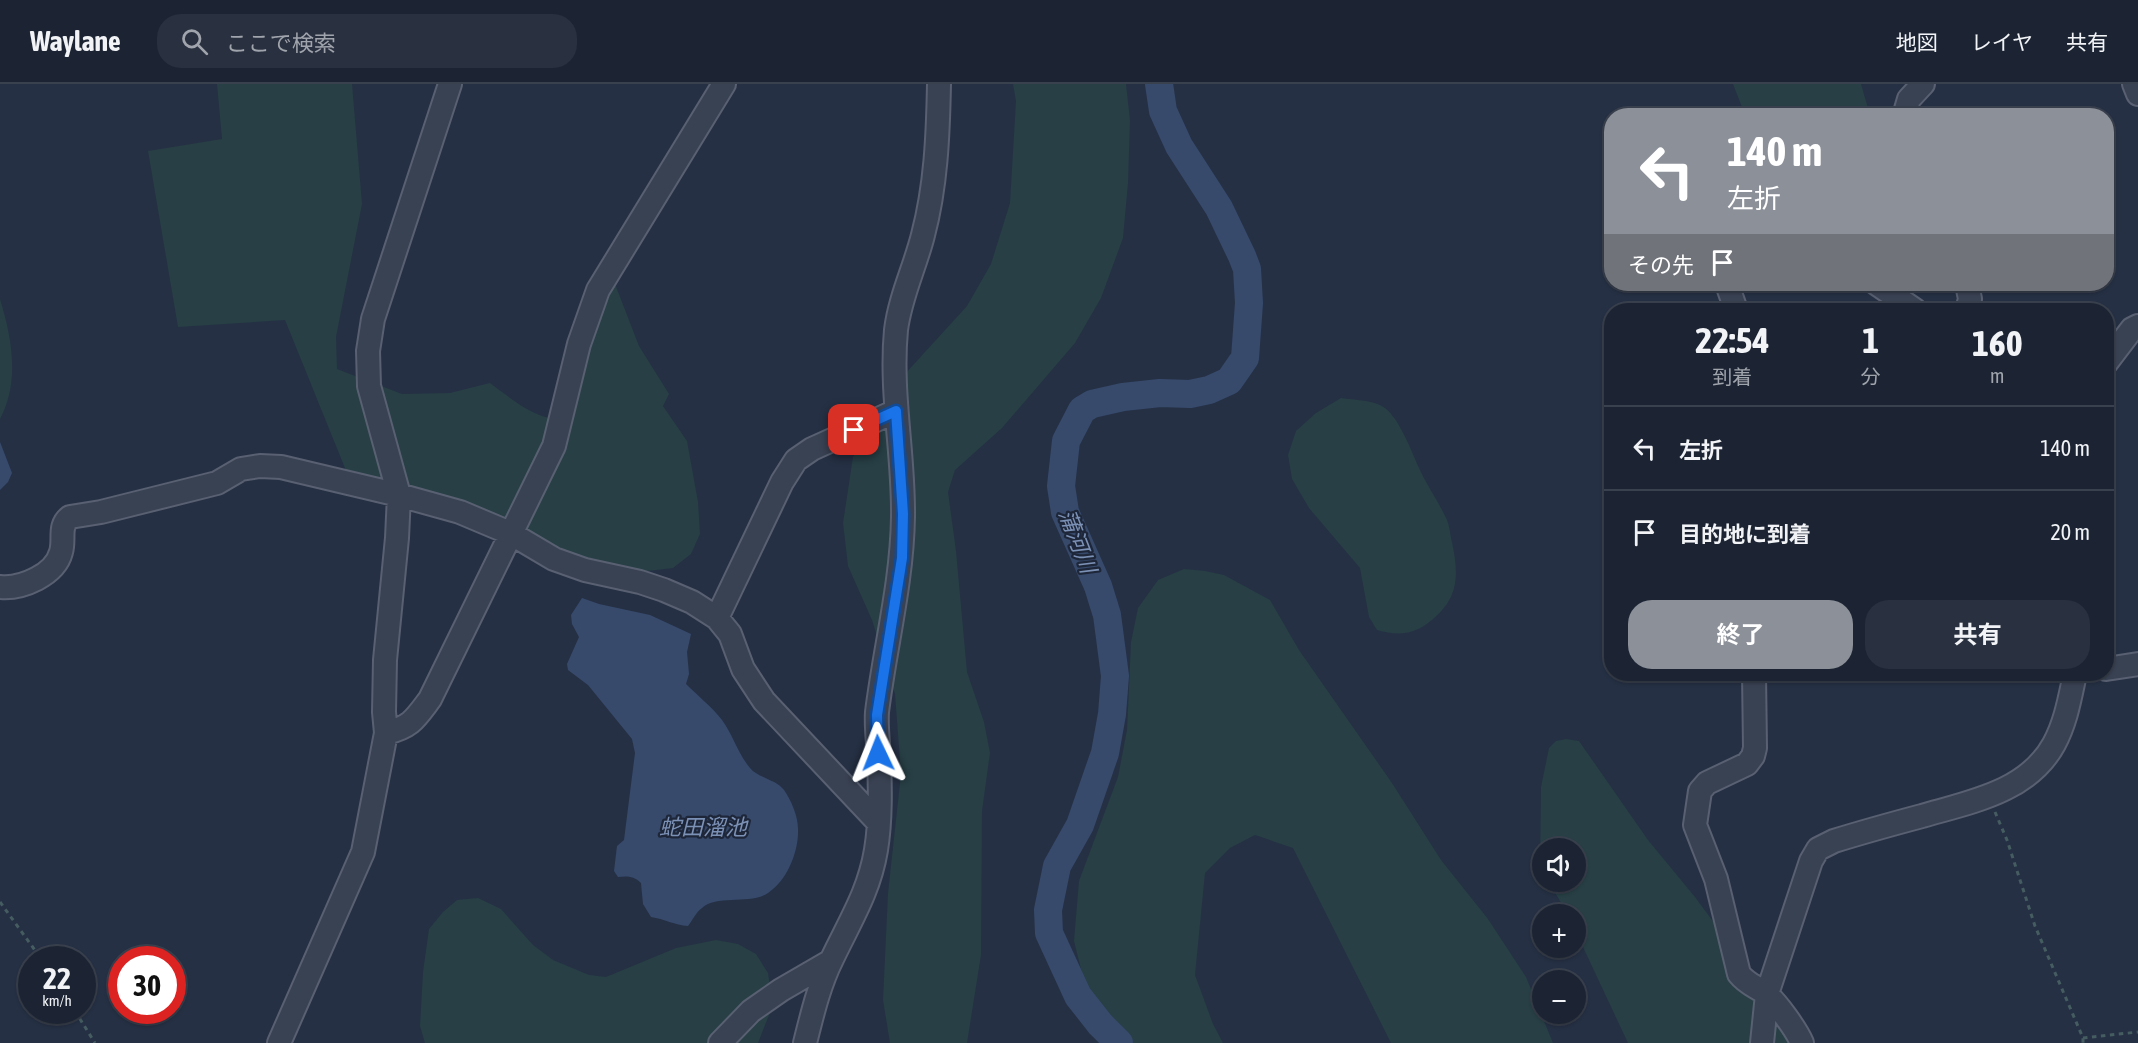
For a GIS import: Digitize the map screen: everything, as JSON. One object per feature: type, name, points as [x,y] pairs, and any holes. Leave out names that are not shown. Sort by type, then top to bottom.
[{"type":"street","points":[[279,1043],[363,852],[386,733],[385,660],[399,495],[369,386],[368,351],[373,319],[450,84]]},
{"type":"street","points":[[386,733],[402,729],[415,719],[430,699],[554,446],[579,344],[598,290],[724,84]]},
{"type":"street","points":[[805,1043],[815,1004],[831,961],[861,904],[870,880],[876,849],[880,790],[877,715],[902,558],[903,514],[896,411],[896,331],[901,301],[923,236],[933,183],[938,133],[939,84]]},
{"type":"street","points":[[1904,108],[1909,99],[1923,84]]},
{"type":"street","points":[[2134,84],[2138,94]]},
{"type":"street","points":[[1889,291],[1907,303]]},
{"type":"street","points":[[2114,353],[2132,329],[2138,326]]},
{"type":"street","points":[[717,618],[782,482],[796,460],[812,449],[896,411]]},
{"type":"street","points":[[0,587],[9,588],[24,584],[39,578],[50,568],[62,551],[63,526],[70,517],[101,512],[217,483],[241,469],[260,465],[281,468],[399,495],[460,512],[510,533],[554,559],[585,570],[640,582],[664,590],[692,602],[717,618],[730,634],[743,669],[764,701],[878,822]]},
{"type":"street","points":[[2114,668],[2138,664]]},
{"type":"street","points":[[1754,681],[1754,756],[1747,764],[1707,783],[1700,791],[1695,825],[1716,879],[1739,974],[1745,982],[1767,994],[1798,1033],[1802,1043]]},
{"type":"street","points":[[1762,1043],[1767,994],[1811,861],[1818,849],[1834,841],[1989,797],[2025,777],[2042,761],[2054,744],[2064,721],[2073,681]]},
{"type":"street","points":[[720,1043],[751,1011],[781,990],[831,961]]},
{"type":"path","points":[[1989,797],[2007,840],[2035,926],[2083,1041],[2138,1032]]},
{"type":"path","points":[[0,902],[32,946]]},
{"type":"path","points":[[83,1024],[95,1043]]},
{"type":"green space","points":[[217,84],[352,84],[362,204],[336,337],[337,369],[402,394],[450,393],[490,383],[534,413],[566,421],[589,340],[615,284],[639,346],[669,394],[663,406],[687,441],[698,502],[700,534],[691,554],[673,568],[639,572],[585,559],[442,497],[349,478],[285,320],[178,327],[148,151],[222,139]]},
{"type":"green space","points":[[1013,84],[1126,84],[1130,120],[1123,238],[1101,298],[1075,343],[1002,428],[955,470],[948,492],[967,672],[984,722],[990,753],[982,811],[981,955],[967,1043],[890,1043],[883,1000],[888,893],[901,774],[895,694],[872,620],[848,566],[843,523],[853,457],[893,387],[967,306],[991,264],[1010,203],[1016,101]]},
{"type":"green space","points":[[1733,84],[1861,84],[1868,108],[1742,108]]},
{"type":"green space","points":[[0,299],[11,344],[12,375],[6,405],[0,419]]},
{"type":"green space","points":[[1341,398],[1375,403],[1390,413],[1405,436],[1422,475],[1448,523],[1456,565],[1452,594],[1448,603],[1432,620],[1419,629],[1406,633],[1377,630],[1369,617],[1360,568],[1309,508],[1292,479],[1288,455],[1296,431],[1316,413]]},
{"type":"green space","points":[[1184,569],[1205,571],[1224,575],[1270,600],[1299,650],[1392,783],[1441,860],[1488,919],[1526,977],[1532,992],[1532,1024],[1545,1024],[1553,1043],[1391,1043],[1293,848],[1255,835],[1230,848],[1205,873],[1195,975],[1213,1024],[1223,1043],[1107,1043],[1087,993],[1074,941],[1079,881],[1118,777],[1127,730],[1131,642],[1138,608],[1158,580]]},
{"type":"green space","points":[[1566,739],[1579,741],[1648,840],[1695,897],[1740,958],[1788,1043],[1628,1043],[1586,953],[1586,904],[1562,904],[1555,892],[1586,892],[1586,838],[1540,838],[1541,787],[1549,748],[1556,741]]},
{"type":"green space","points":[[478,898],[501,909],[533,945],[553,960],[589,975],[606,977],[676,948],[716,940],[738,944],[756,954],[768,973],[773,1005],[758,1043],[425,1043],[420,1026],[423,972],[429,929],[457,900]]},
{"type":"water","points":[[0,442],[12,473],[8,482],[0,490]]},
{"type":"water","name":"蛇田溜池","points":[[582,598],[650,615],[691,634],[687,652],[689,674],[686,684],[722,720],[750,768],[781,786],[792,803],[798,824],[794,856],[781,881],[768,893],[761,897],[716,901],[708,904],[698,912],[688,926],[651,917],[643,904],[641,883],[630,877],[618,877],[614,871],[617,846],[624,840],[635,753],[632,739],[588,685],[568,670],[567,664],[579,637],[572,624],[571,615]]},
{"type":"waterway","name":"蒲河川","points":[[1119,1043],[1100,1024],[1078,996],[1049,933],[1048,910],[1057,866],[1080,825],[1105,753],[1112,714],[1115,676],[1107,615],[1098,586],[1065,512],[1061,486],[1066,441],[1082,410],[1092,404],[1123,397],[1160,393],[1190,394],[1209,390],[1229,381],[1245,358],[1249,303],[1247,269],[1242,256],[1219,208],[1179,146],[1163,111],[1159,84]]},
{"type":"route","points":[[854,430],[896,411],[903,514],[902,558],[877,715],[878,753]]}]
